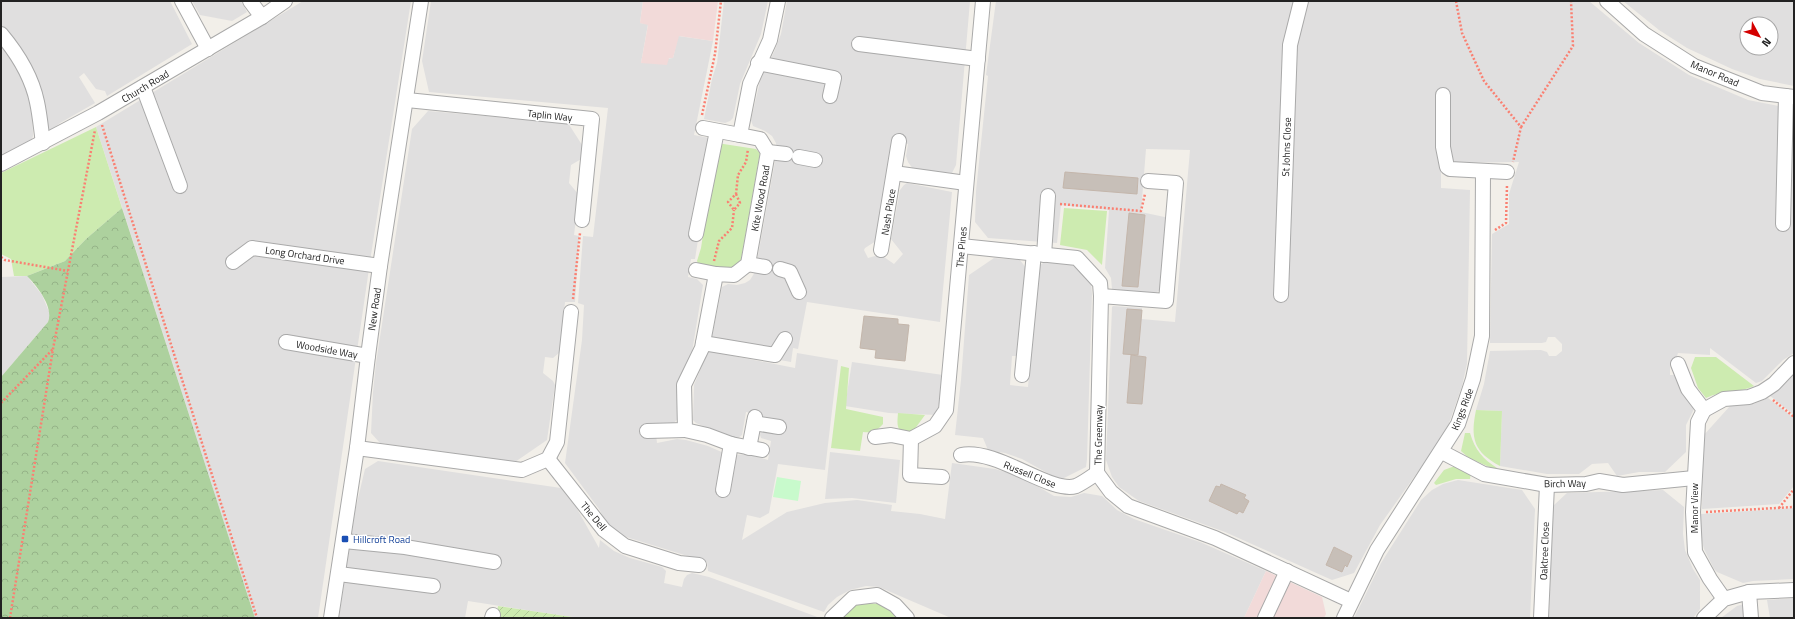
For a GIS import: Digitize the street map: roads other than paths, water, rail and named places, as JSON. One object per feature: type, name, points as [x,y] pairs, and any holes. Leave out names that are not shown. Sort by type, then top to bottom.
[{"type":"street","points":[[182,1],[208,49]]},
{"type":"street","points":[[250,1],[262,17]]},
{"type":"street","name":"Church Road","points":[[1,164],[98,113],[262,17],[285,1]]},
{"type":"street","name":"New Road","points":[[331,618],[358,448],[380,266],[407,100],[421,1]]},
{"type":"street","points":[[703,128],[745,135],[750,84],[770,40],[778,1]]},
{"type":"street","name":"The Pines","points":[[911,440],[936,426],[946,410],[983,1]]},
{"type":"street","name":"St Johns Close","points":[[1281,294],[1290,45],[1301,1]]},
{"type":"street","name":"Manor Road","points":[[1607,1],[1644,34],[1694,66],[1762,93],[1790,96]]},
{"type":"street","points":[[1,34],[13,48],[33,86],[37,102],[42,143]]},
{"type":"street","points":[[858,44],[978,59]]},
{"type":"street","points":[[758,64],[834,78],[830,96]]},
{"type":"street","points":[[143,87],[180,186]]},
{"type":"street","points":[[1443,95],[1443,147],[1447,167],[1450,169],[1483,172],[1507,172]]},
{"type":"street","points":[[1783,224],[1790,96]]},
{"type":"street","name":"Taplin Way","points":[[407,100],[592,119],[582,220]]},
{"type":"street","points":[[696,234],[717,130]]},
{"type":"street","name":"Kite Wood Road","points":[[745,135],[760,139],[768,152],[748,264]]},
{"type":"street","name":"Nash Place","points":[[881,250],[899,141]]},
{"type":"street","points":[[768,152],[814,160]]},
{"type":"street","name":"Kings Ride","points":[[1344,618],[1377,550],[1442,452],[1458,424],[1473,379],[1482,336],[1483,172]]},
{"type":"street","points":[[894,173],[966,183]]},
{"type":"street","points":[[1101,296],[1166,301],[1176,183],[1148,181]]},
{"type":"street","points":[[1022,374],[1048,199]]},
{"type":"street","name":"The Greenway","points":[[962,246],[1077,258],[1100,283],[1101,296],[1097,473],[1111,492],[1128,506],[1215,538],[1351,601]]},
{"type":"street","name":"Long Orchard Drive","points":[[233,262],[252,248],[380,266]]},
{"type":"street","points":[[696,270],[716,274],[734,275],[748,264],[765,267]]},
{"type":"street","points":[[780,270],[790,272],[799,292]]},
{"type":"street","points":[[685,430],[684,385],[703,343],[716,274]]},
{"type":"street","points":[[358,448],[522,470],[548,459],[557,442],[571,312]]},
{"type":"street","points":[[703,343],[774,355],[785,339]]},
{"type":"street","name":"Woodside Way","points":[[286,342],[368,356]]},
{"type":"street","points":[[1678,364],[1688,389],[1704,410],[1724,400],[1749,397],[1762,392],[1774,384],[1794,363]]},
{"type":"street","name":"Manor View","points":[[1704,410],[1698,422],[1694,478],[1693,512],[1695,552],[1710,579],[1724,599]]},
{"type":"street","points":[[648,431],[685,430],[707,435],[731,444],[756,449],[754,420],[779,427]]},
{"type":"street","points":[[875,437],[891,435],[911,440],[910,475],[942,477]]},
{"type":"street","points":[[723,490],[731,444]]},
{"type":"street","name":"Birch Way","points":[[1442,452],[1484,474],[1546,485],[1586,484],[1599,481],[1623,485],[1694,478]]},
{"type":"street","name":"Russell Close","points":[[961,455],[971,453],[1010,464],[1059,486],[1076,486],[1097,473]]},
{"type":"street","name":"The Dell","points":[[548,459],[604,530],[625,546],[680,563],[698,565]]},
{"type":"street","name":"Oaktree Close","points":[[1541,618],[1546,485]]},
{"type":"street","points":[[344,541],[405,547],[494,562]]},
{"type":"street","points":[[1265,618],[1287,571]]},
{"type":"street","points":[[338,574],[433,586]]},
{"type":"street","points":[[1704,618],[1724,599],[1749,592],[1794,590]]},
{"type":"street","points":[[1749,592],[1751,618]]},
{"type":"street","points":[[832,618],[853,598],[877,595],[896,605],[906,618]]},
{"type":"place","name":"Hillcroft Road","points":[[345,539]]}]
